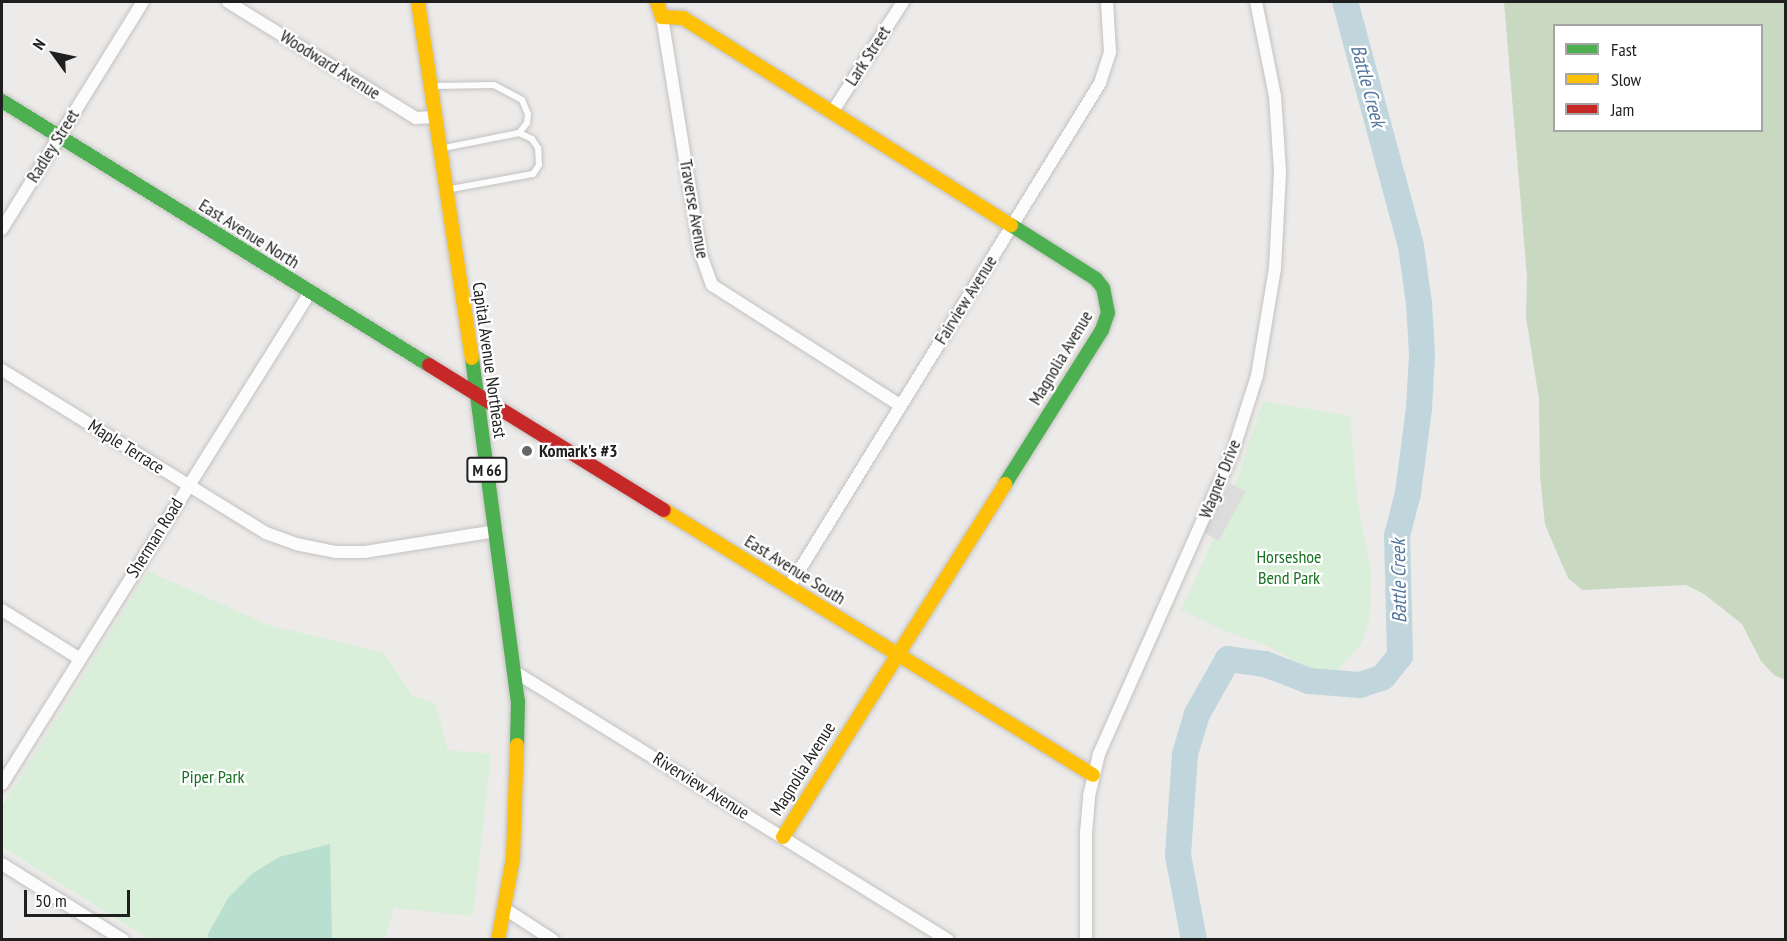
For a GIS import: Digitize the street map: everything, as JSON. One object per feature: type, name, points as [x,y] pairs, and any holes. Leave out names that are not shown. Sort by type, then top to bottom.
[{"type":"street","name":"Radley Street","points":[[2,229],[143,2]]},
{"type":"street","name":"Woodward Avenue","points":[[228,2],[416,118],[435,117]]},
{"type":"street","name":"Capital Avenue Northeast","points":[[418,2],[477,396],[515,672],[518,791],[505,909],[498,939]]},
{"type":"street","points":[[657,2],[662,17]]},
{"type":"street","name":"Lark Street","points":[[833,111],[903,2]]},
{"type":"street","name":"Fairview Avenue","points":[[789,586],[1100,83],[1110,52],[1107,2]]},
{"type":"street","name":"Wagner Drive","points":[[1086,939],[1086,833],[1093,775],[1135,668],[1233,451],[1257,376],[1275,268],[1280,171],[1275,96],[1256,2]]},
{"type":"street","name":"Magnolia Avenue","points":[[662,17],[683,18],[1096,279],[1103,288],[1108,313],[1102,330],[896,654],[783,837]]},
{"type":"street","name":"Traverse Avenue","points":[[662,17],[700,252],[712,285],[900,405]]},
{"type":"street","name":"East Avenue North","points":[[2,101],[309,294],[477,396]]},
{"type":"street","name":"Sherman Road","points":[[2,784],[309,294]]},
{"type":"street","name":"Maple Terrace","points":[[2,370],[266,532],[296,544],[336,552],[365,552],[496,531]]},
{"type":"street","name":"East Avenue South","points":[[477,396],[1093,775]]},
{"type":"street","points":[[2,610],[80,659]]},
{"type":"street","name":"Riverview Avenue","points":[[515,672],[948,939]]},
{"type":"street","points":[[2,864],[123,939]]},
{"type":"street","points":[[505,909],[553,939]]},
{"type":"lane","points":[[430,86],[464,83],[508,91],[522,100],[528,114],[527,123],[519,133]]},
{"type":"lane","points":[[440,149],[519,133],[532,139],[538,148],[539,165],[533,174],[446,190]]},
{"type":"green space","points":[[1504,2],[1785,2],[1785,680],[1774,675],[1761,661],[1742,624],[1704,594],[1686,585],[1582,590],[1568,578],[1545,524],[1540,475],[1539,399],[1526,317],[1527,277]]},
{"type":"green space","name":"Horseshoe Bend Park","points":[[1263,401],[1350,416],[1358,505],[1371,572],[1370,616],[1361,644],[1338,670],[1322,676],[1268,646],[1227,632],[1181,610],[1227,509]]},
{"type":"green space","name":"Piper Park","points":[[148,571],[268,625],[384,653],[412,696],[435,703],[448,750],[491,754],[473,916],[394,908],[385,939],[149,939],[2,847],[2,807]]},
{"type":"green space","points":[[330,844],[332,939],[213,940],[207,936],[228,898],[253,873],[279,857]]},
{"type":"shaded area","points":[[1230,483],[1246,492],[1219,541],[1203,532]]},
{"type":"waterway","name":"Battle Creek","points":[[1194,940],[1178,855],[1185,754],[1197,714],[1228,659],[1265,664],[1309,681],[1360,685],[1383,677],[1400,656],[1397,536],[1408,493],[1419,408],[1422,354],[1419,303],[1411,246],[1345,2]]},
{"type":"traffic: fast","points":[[2,101],[429,365]]},
{"type":"traffic: fast","points":[[1005,484],[1102,330],[1108,313],[1103,288],[1096,279],[1011,225]]},
{"type":"traffic: fast","points":[[472,358],[518,701],[517,745]]},
{"type":"traffic: slow","points":[[418,2],[472,358]]},
{"type":"traffic: slow","points":[[657,2],[662,17],[683,18],[1011,225]]},
{"type":"traffic: slow","points":[[783,837],[1005,484]]},
{"type":"traffic: slow","points":[[664,510],[1093,775]]},
{"type":"traffic: slow","points":[[498,940],[513,858],[517,745]]},
{"type":"traffic: jam","points":[[429,365],[664,510]]},
{"type":"place","name":"Komark's #3","points":[[527,451]]}]
